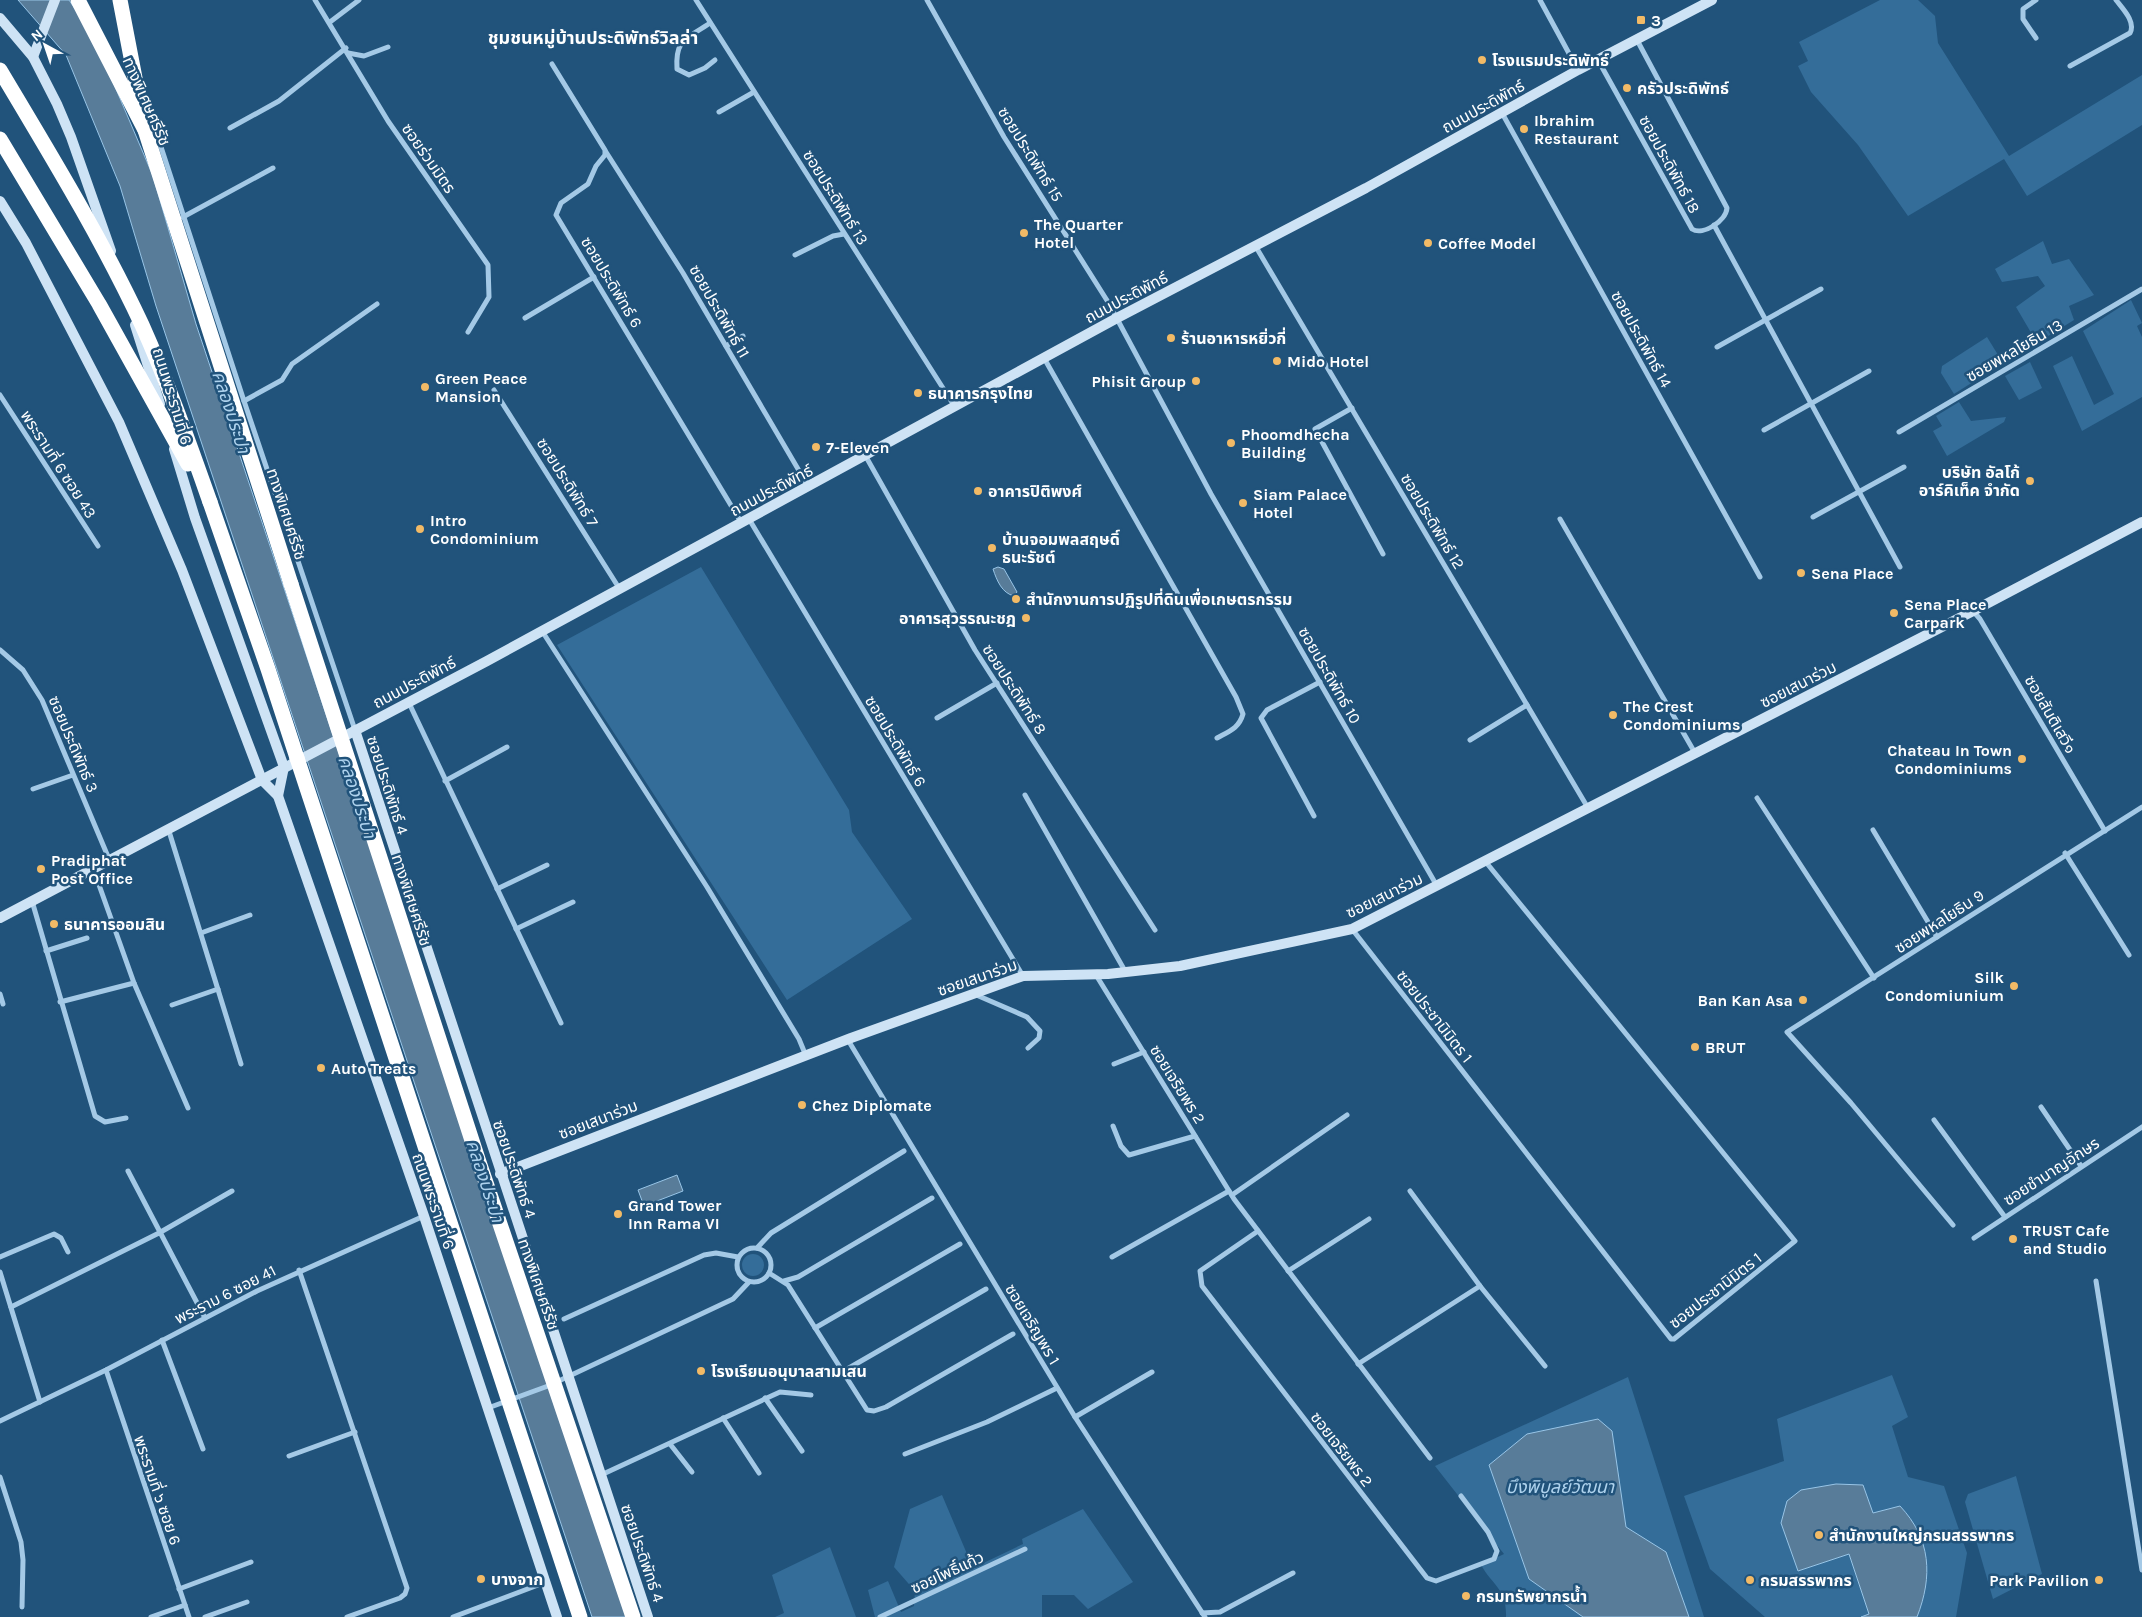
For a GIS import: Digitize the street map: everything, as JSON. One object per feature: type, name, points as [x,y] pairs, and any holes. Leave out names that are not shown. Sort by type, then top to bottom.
[{"type":"highway","name":"ทางพิเศษศรีรัช","points":[[78,0],[145,130],[478,1160],[632,1617]]},
{"type":"highway","points":[[120,0],[145,130]]},
{"type":"highway","points":[[0,70],[98,238],[141,325],[176,406],[268,668],[580,1617]]},
{"type":"highway","points":[[0,139],[99,304],[210,502]]},
{"type":"main road","points":[[33,57],[55,0]]},
{"type":"main road","name":"ถนนประดิพัทธ์","points":[[0,918],[335,740],[409,703],[1117,318],[1256,247],[1502,114],[1578,70],[1712,0]]},
{"type":"main road","name":"ถนนพระรามที่ 6","points":[[0,18],[33,57],[57,104],[85,175],[196,518],[284,767]]},
{"type":"main road","name":"ถนนพระรามที่ 6","points":[[0,201],[26,243],[119,422],[182,570],[262,780],[278,796],[424,1216],[557,1617]]},
{"type":"main road","name":"ซอยเสนาร่วม","points":[[500,1174],[848,1040],[1023,976],[1096,974],[1180,966],[1352,929],[1974,611],[2142,522]]},
{"type":"main road","name":"ซอยประดิพัทธ์ 4","points":[[355,730],[500,1174],[648,1617]]},
{"type":"main road","points":[[278,796],[284,767]]},
{"type":"street","points":[[115,0],[183,216],[355,730]]},
{"type":"street","name":"ซอยร่วมมิตร","points":[[315,0],[347,50],[388,121],[488,264],[489,297],[468,332]]},
{"type":"street","points":[[330,22],[359,0]]},
{"type":"street","name":"ซอยประดิพัทธ์ 13","points":[[696,0],[956,407]]},
{"type":"street","name":"ซอยประดิพัทธ์ 15","points":[[927,0],[1004,137],[1117,318]]},
{"type":"street","points":[[1540,0],[1578,70]]},
{"type":"street","points":[[2036,0],[2023,9],[2023,19],[2036,38]]},
{"type":"street","points":[[2070,66],[2130,33],[2132,29],[2131,22],[2116,0]]},
{"type":"street","points":[[710,22],[680,44],[676,52],[677,69],[690,75],[715,60]]},
{"type":"street","name":"ซอยประดิพัทธ์ 18","points":[[1598,60],[1692,229],[1696,232],[1703,231],[1723,219],[1727,208],[1637,40]]},
{"type":"street","points":[[230,128],[279,101],[347,50],[364,56],[388,46]]},
{"type":"street","points":[[552,64],[605,150]]},
{"type":"street","points":[[719,112],[754,92]]},
{"type":"street","name":"ซอยประดิพัทธ์ 14","points":[[1502,114],[1760,577]]},
{"type":"street","name":"ซอยประดิพัทธ์ 6","points":[[605,150],[605,155],[588,184],[561,203],[556,215],[1023,976]]},
{"type":"street","name":"ซอยประดิพัทธ์ 11","points":[[605,150],[678,265],[809,487]]},
{"type":"street","points":[[183,216],[273,168]]},
{"type":"street","points":[[1714,225],[1900,567]]},
{"type":"street","points":[[795,256],[833,236],[844,234]]},
{"type":"street","name":"ซอยประดิพัทธ์ 12","points":[[1256,247],[1589,808]]},
{"type":"street","points":[[524,318],[594,277]]},
{"type":"street","name":"ซอยพหลโยธิน 13","points":[[1899,432],[2142,289]]},
{"type":"street","points":[[1717,347],[1821,290]]},
{"type":"street","points":[[244,401],[282,380],[292,364],[377,304]]},
{"type":"street","name":"ซอยประดิพัทธ์ 10","points":[[1117,318],[1211,494],[1437,886]]},
{"type":"street","points":[[726,346],[743,336]]},
{"type":"street","points":[[1044,358],[1236,697],[1243,714],[1241,721],[1236,729],[1218,738]]},
{"type":"street","points":[[1764,430],[1869,371]]},
{"type":"street","name":"ซอยประดิพัทธ์ 7","points":[[494,390],[619,588]]},
{"type":"street","name":"พระรามที่ 6 ซอย 43","points":[[0,395],[98,546]]},
{"type":"street","points":[[1352,408],[1315,429],[1383,554]]},
{"type":"street","name":"ซอยประดิพัทธ์ 8","points":[[865,455],[975,650],[1154,930]]},
{"type":"street","points":[[1813,516],[1904,467]]},
{"type":"street","points":[[1560,519],[1696,754]]},
{"type":"street","name":"ซอยสันติเสวี๑","points":[[1974,611],[2105,831]]},
{"type":"street","points":[[542,631],[707,887],[799,1039],[806,1056]]},
{"type":"street","name":"ซอยประดิพัทธ์ 3","points":[[0,650],[31,679],[109,859]]},
{"type":"street","points":[[1314,816],[1261,718],[1267,710],[1320,682]]},
{"type":"street","points":[[937,718],[997,684]]},
{"type":"street","points":[[409,703],[561,1023]]},
{"type":"street","points":[[1470,740],[1527,705]]},
{"type":"street","points":[[445,781],[507,747]]},
{"type":"street","points":[[33,789],[73,775]]},
{"type":"street","points":[[1025,795],[1125,972]]},
{"type":"street","points":[[1757,798],[1874,978]]},
{"type":"street","name":"ซอยพหลโยธิน 9","points":[[1953,1225],[1851,1103],[1787,1032],[2065,854],[2142,807]]},
{"type":"street","points":[[168,828],[241,1064]]},
{"type":"street","points":[[1873,830],[1937,937]]},
{"type":"street","points":[[2065,854],[2129,955]]},
{"type":"street","name":"ซอยประชานิมิตร 1","points":[[1352,929],[1665,1331],[1674,1339],[1795,1241],[1486,861]]},
{"type":"street","points":[[497,889],[546,865]]},
{"type":"street","points":[[93,868],[134,983],[188,1108]]},
{"type":"street","points":[[32,900],[60,1002],[95,1116],[105,1122],[126,1118]]},
{"type":"street","points":[[516,929],[573,902]]},
{"type":"street","points":[[201,933],[250,915]]},
{"type":"street","points":[[46,951],[87,938]]},
{"type":"street","name":"ซอยเจริยพร 2","points":[[1096,974],[1230,1193],[1430,1458]]},
{"type":"street","points":[[60,1002],[134,983]]},
{"type":"street","points":[[172,1005],[218,990]]},
{"type":"street","points":[[0,994],[3,1004]]},
{"type":"street","points":[[974,994],[1033,1021],[1040,1031],[1039,1038],[1028,1048]]},
{"type":"street","name":"ซอยเจริญพร 1","points":[[848,1040],[1075,1417],[1203,1615]]},
{"type":"street","points":[[1114,1064],[1144,1052]]},
{"type":"street","points":[[2041,1107],[2082,1166]]},
{"type":"street","points":[[1112,1257],[1230,1193],[1347,1116]]},
{"type":"street","points":[[1934,1120],[2005,1217]]},
{"type":"street","points":[[1113,1126],[1121,1146],[1129,1155],[1195,1136]]},
{"type":"street","name":"ซอยชำนาญอักษร","points":[[1974,1238],[2142,1127]]},
{"type":"street","points":[[757,1248],[770,1259],[769,1273],[757,1282],[748,1282],[738,1273],[738,1257],[746,1250],[757,1248],[771,1233],[904,1151]]},
{"type":"street","points":[[128,1171],[205,1318]]},
{"type":"street","points":[[11,1306],[159,1233],[232,1191]]},
{"type":"street","points":[[1410,1191],[1480,1286],[1545,1366]]},
{"type":"street","points":[[784,1281],[798,1277],[932,1198]]},
{"type":"street","name":"พระราม 6 ซอย 41","points":[[0,1420],[106,1370],[300,1270],[424,1216]]},
{"type":"street","points":[[1288,1271],[1369,1218]]},
{"type":"street","name":"ซอยเจริยพร 2","points":[[1258,1231],[1200,1271],[1202,1286],[1427,1578],[1436,1581],[1494,1560],[1497,1551],[1488,1532],[1461,1496]]},
{"type":"street","points":[[0,1257],[54,1234],[61,1238],[68,1252]]},
{"type":"street","points":[[814,1328],[960,1244]]},
{"type":"street","points":[[564,1319],[704,1255],[716,1252],[738,1257]]},
{"type":"street","points":[[300,1270],[407,1588],[405,1594],[400,1598],[346,1617]]},
{"type":"street","points":[[0,1272],[40,1402]]},
{"type":"street","points":[[769,1273],[784,1281],[867,1410],[874,1411],[886,1407],[1013,1334]]},
{"type":"street","points":[[2096,1281],[2142,1570]]},
{"type":"street","points":[[488,1408],[548,1386],[733,1299],[748,1282]]},
{"type":"street","points":[[1358,1364],[1480,1286]]},
{"type":"street","points":[[842,1372],[986,1289]]},
{"type":"street","points":[[162,1340],[203,1449]]},
{"type":"street","name":"พระรามที่ ๖ ซอย 6","points":[[106,1370],[189,1617]]},
{"type":"street","points":[[1075,1417],[1152,1372]]},
{"type":"street","points":[[906,1454],[987,1422],[1058,1388]]},
{"type":"street","points":[[601,1475],[780,1392],[811,1395]]},
{"type":"street","points":[[765,1398],[802,1451]]},
{"type":"street","points":[[723,1418],[759,1473]]},
{"type":"street","points":[[289,1456],[354,1432]]},
{"type":"street","points":[[670,1444],[692,1472]]},
{"type":"street","points":[[0,1477],[21,1542],[23,1560],[22,1607]]},
{"type":"street","name":"ซอยโพธิ์แก้ว","points":[[880,1617],[1025,1548]]},
{"type":"street","points":[[179,1589],[252,1562]]},
{"type":"street","points":[[1203,1615],[1220,1612],[1293,1573]]},
{"type":"street","points":[[453,1617],[546,1582]]},
{"type":"street","points":[[205,1617],[247,1602]]},
{"type":"street","points":[[151,1617],[185,1605]]},
{"type":"shaded area","points":[[1880,0],[1918,0],[1935,16],[1938,43],[2009,156],[2142,75],[2142,125],[2027,196],[2004,159],[1908,216],[1858,145],[1811,92],[1798,66],[1808,61],[1799,42]]},
{"type":"shaded area","points":[[2043,241],[2052,264],[2069,259],[2094,295],[2069,306],[2074,320],[2037,343],[2016,307],[2045,286],[2038,276],[2002,282],[1995,269]]},
{"type":"shaded area","points":[[2131,300],[2142,323],[2137,326],[2142,337],[2142,397],[2082,431],[2053,366],[2072,356],[2094,405],[2114,394],[2083,331]]},
{"type":"shaded area","points":[[1987,337],[2003,363],[1954,394],[1941,373],[1942,366]]},
{"type":"shaded area","points":[[2030,362],[2042,388],[2019,400],[2005,376]]},
{"type":"shaded area","points":[[1959,402],[1971,421],[2006,417],[2004,422],[1947,456],[1933,431],[1942,426],[1936,416]]},
{"type":"shaded area","points":[[701,567],[849,810],[852,832],[912,919],[787,1000],[557,645]]},
{"type":"shaded area","points":[[753,1254],[761,1257],[764,1265],[761,1273],[753,1276],[745,1273],[742,1265],[745,1257]]},
{"type":"shaded area","points":[[1892,1375],[1908,1417],[1892,1426],[1908,1477],[1944,1486],[1967,1553],[1956,1617],[1765,1617],[1710,1569],[1684,1496],[1784,1461],[1777,1419]]},
{"type":"shaded area","points":[[1628,1377],[1704,1617],[1506,1617],[1506,1608],[1502,1594],[1481,1565],[1504,1554],[1435,1466]]},
{"type":"shaded area","points":[[2016,1476],[2042,1574],[1993,1599],[1965,1502],[1968,1494]]},
{"type":"shaded area","points":[[942,1495],[973,1568],[1023,1544],[1022,1539],[1083,1509],[1133,1582],[1088,1609],[1074,1595],[1042,1595],[1042,1617],[875,1617],[868,1590],[888,1581],[901,1612],[914,1606],[915,1591],[894,1567],[910,1509]]},
{"type":"shaded area","points":[[830,1547],[856,1617],[775,1617],[784,1613],[772,1575]]},
{"type":"water","points":[[18,0],[69,0],[93,35],[153,176],[196,324],[627,1617],[592,1617],[156,306],[120,186],[66,55]]},
{"type":"water","points":[[998,567],[1004,569],[1017,592],[1014,596],[1006,592],[998,582],[993,569]]},
{"type":"water","points":[[677,1175],[683,1191],[644,1206],[638,1190]]},
{"type":"water","name":"บึงพิบูลย์วัฒนา","points":[[1598,1419],[1612,1431],[1626,1527],[1666,1552],[1689,1617],[1583,1617],[1529,1579],[1489,1465],[1527,1434]]},
{"type":"water","points":[[1836,1484],[1863,1485],[1873,1513],[1900,1506],[1918,1532],[1926,1558],[1927,1573],[1922,1602],[1917,1617],[1861,1617],[1869,1614],[1849,1554],[1798,1571],[1781,1523],[1787,1501],[1801,1490]]},
{"type":"place","name":"3","points":[[1641,20]]},
{"type":"place","name":"โรงแรมประดิพัทธ์","points":[[1482,60]]},
{"type":"place","name":"ครัวประดิพัทธ์","points":[[1627,88]]},
{"type":"place","name":"Ibrahim Restaurant","points":[[1524,129]]},
{"type":"place","name":"The Quarter Hotel","points":[[1024,233]]},
{"type":"place","name":"Coffee Model","points":[[1428,243]]},
{"type":"place","name":"ร้านอาหารหยิ่วกี่","points":[[1171,338]]},
{"type":"place","name":"Mido Hotel","points":[[1277,361]]},
{"type":"place","name":"Phisit Group","points":[[1196,381]]},
{"type":"place","name":"Green Peace Mansion","points":[[425,387]]},
{"type":"place","name":"ธนาคารกรุงไทย","points":[[918,393]]},
{"type":"place","name":"Phoomdhecha Building","points":[[1231,443]]},
{"type":"place","name":"7-Eleven","points":[[816,447]]},
{"type":"place","name":"บริษัท อัลโก้ อาร์คิเท็ค จำกัด","points":[[2030,481]]},
{"type":"place","name":"อาคารปิติพงศ์","points":[[978,491]]},
{"type":"place","name":"Siam Palace Hotel","points":[[1243,503]]},
{"type":"place","name":"Intro Condominium","points":[[420,529]]},
{"type":"place","name":"บ้านจอมพลสฤษดิ์ ธนะรัชต์","points":[[992,548]]},
{"type":"place","name":"Sena Place","points":[[1801,573]]},
{"type":"place","name":"สำนักงานการปฏิรูปที่ดินเพื่อเกษตรกรรม","points":[[1016,599]]},
{"type":"place","name":"Sena Place Carpark","points":[[1894,613]]},
{"type":"place","name":"อาคารสุวรรณะชฎ","points":[[1026,618]]},
{"type":"place","name":"The Crest Condominiums","points":[[1613,715]]},
{"type":"place","name":"Chateau In Town Condominiums","points":[[2022,759]]},
{"type":"place","name":"Pradiphat Post Office","points":[[41,869]]},
{"type":"place","name":"ธนาคารออมสิน","points":[[54,924]]},
{"type":"place","name":"Silk Condomiunium","points":[[2014,986]]},
{"type":"place","name":"Ban Kan Asa","points":[[1803,1000]]},
{"type":"place","name":"BRUT","points":[[1695,1047]]},
{"type":"place","name":"Auto Treats","points":[[321,1068]]},
{"type":"place","name":"Chez Diplomate","points":[[802,1105]]},
{"type":"place","name":"Grand Tower Inn Rama VI","points":[[618,1214]]},
{"type":"place","name":"TRUST Cafe and Studio","points":[[2013,1239]]},
{"type":"place","name":"โรงเรียนอนุบาลสามเสน","points":[[701,1371]]},
{"type":"place","name":"สำนักงานใหญ่กรมสรรพากร","points":[[1819,1535]]},
{"type":"place","name":"บางจาก","points":[[481,1579]]},
{"type":"place","name":"กรมสรรพากร","points":[[1750,1580]]},
{"type":"place","name":"Park Pavilion","points":[[2099,1580]]},
{"type":"place","name":"กรมทรัพยากรน้ำ","points":[[1466,1596]]},
{"type":"district","name":"ชุมชนหมู่บ้านประดิพัทธ์วิลล่า","points":[[593,38]]},
{"type":"water label","name":"คลองประปา","points":[[231,412]]},
{"type":"water label","name":"คลองประปา","points":[[357,797]]},
{"type":"water label","name":"คลองประปา","points":[[485,1181]]}]
